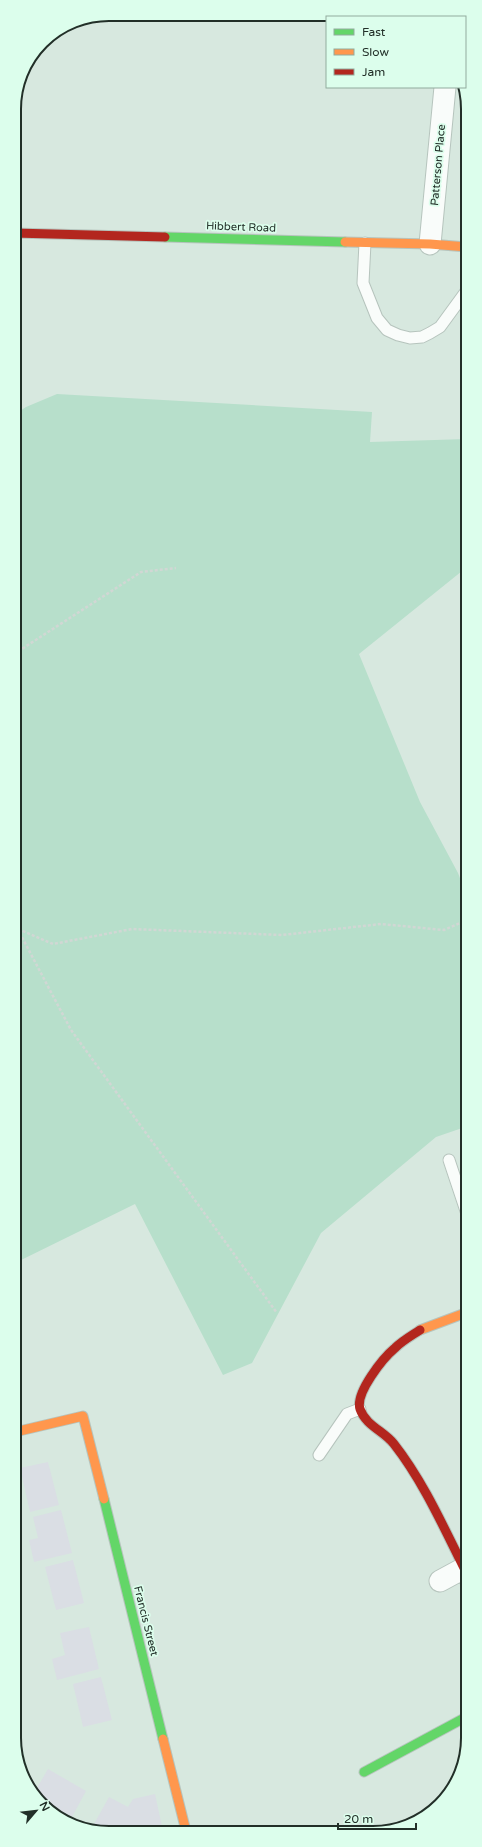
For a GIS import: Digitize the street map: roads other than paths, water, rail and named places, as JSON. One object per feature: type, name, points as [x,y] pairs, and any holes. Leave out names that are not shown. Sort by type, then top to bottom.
[{"type":"street","name":"Patterson Place","points":[[430,244],[445,88]]},
{"type":"street","name":"Hibbert Road","points":[[21,233],[430,244],[461,247]]},
{"type":"street","points":[[461,1315],[420,1330],[394,1348],[366,1383],[360,1400],[360,1409],[368,1422],[392,1442],[421,1483],[461,1562]]},
{"type":"street","name":"Francis Street","points":[[21,1431],[83,1416],[185,1826]]},
{"type":"street","points":[[440,1580],[461,1574]]},
{"type":"street","points":[[364,1772],[461,1720]]},
{"type":"lane","points":[[365,243],[362,283],[377,318],[387,330],[410,338],[422,337],[440,327],[461,298]]},
{"type":"lane","points":[[449,1160],[461,1196]]},
{"type":"lane","points":[[319,1455],[347,1414],[360,1409]]}]
